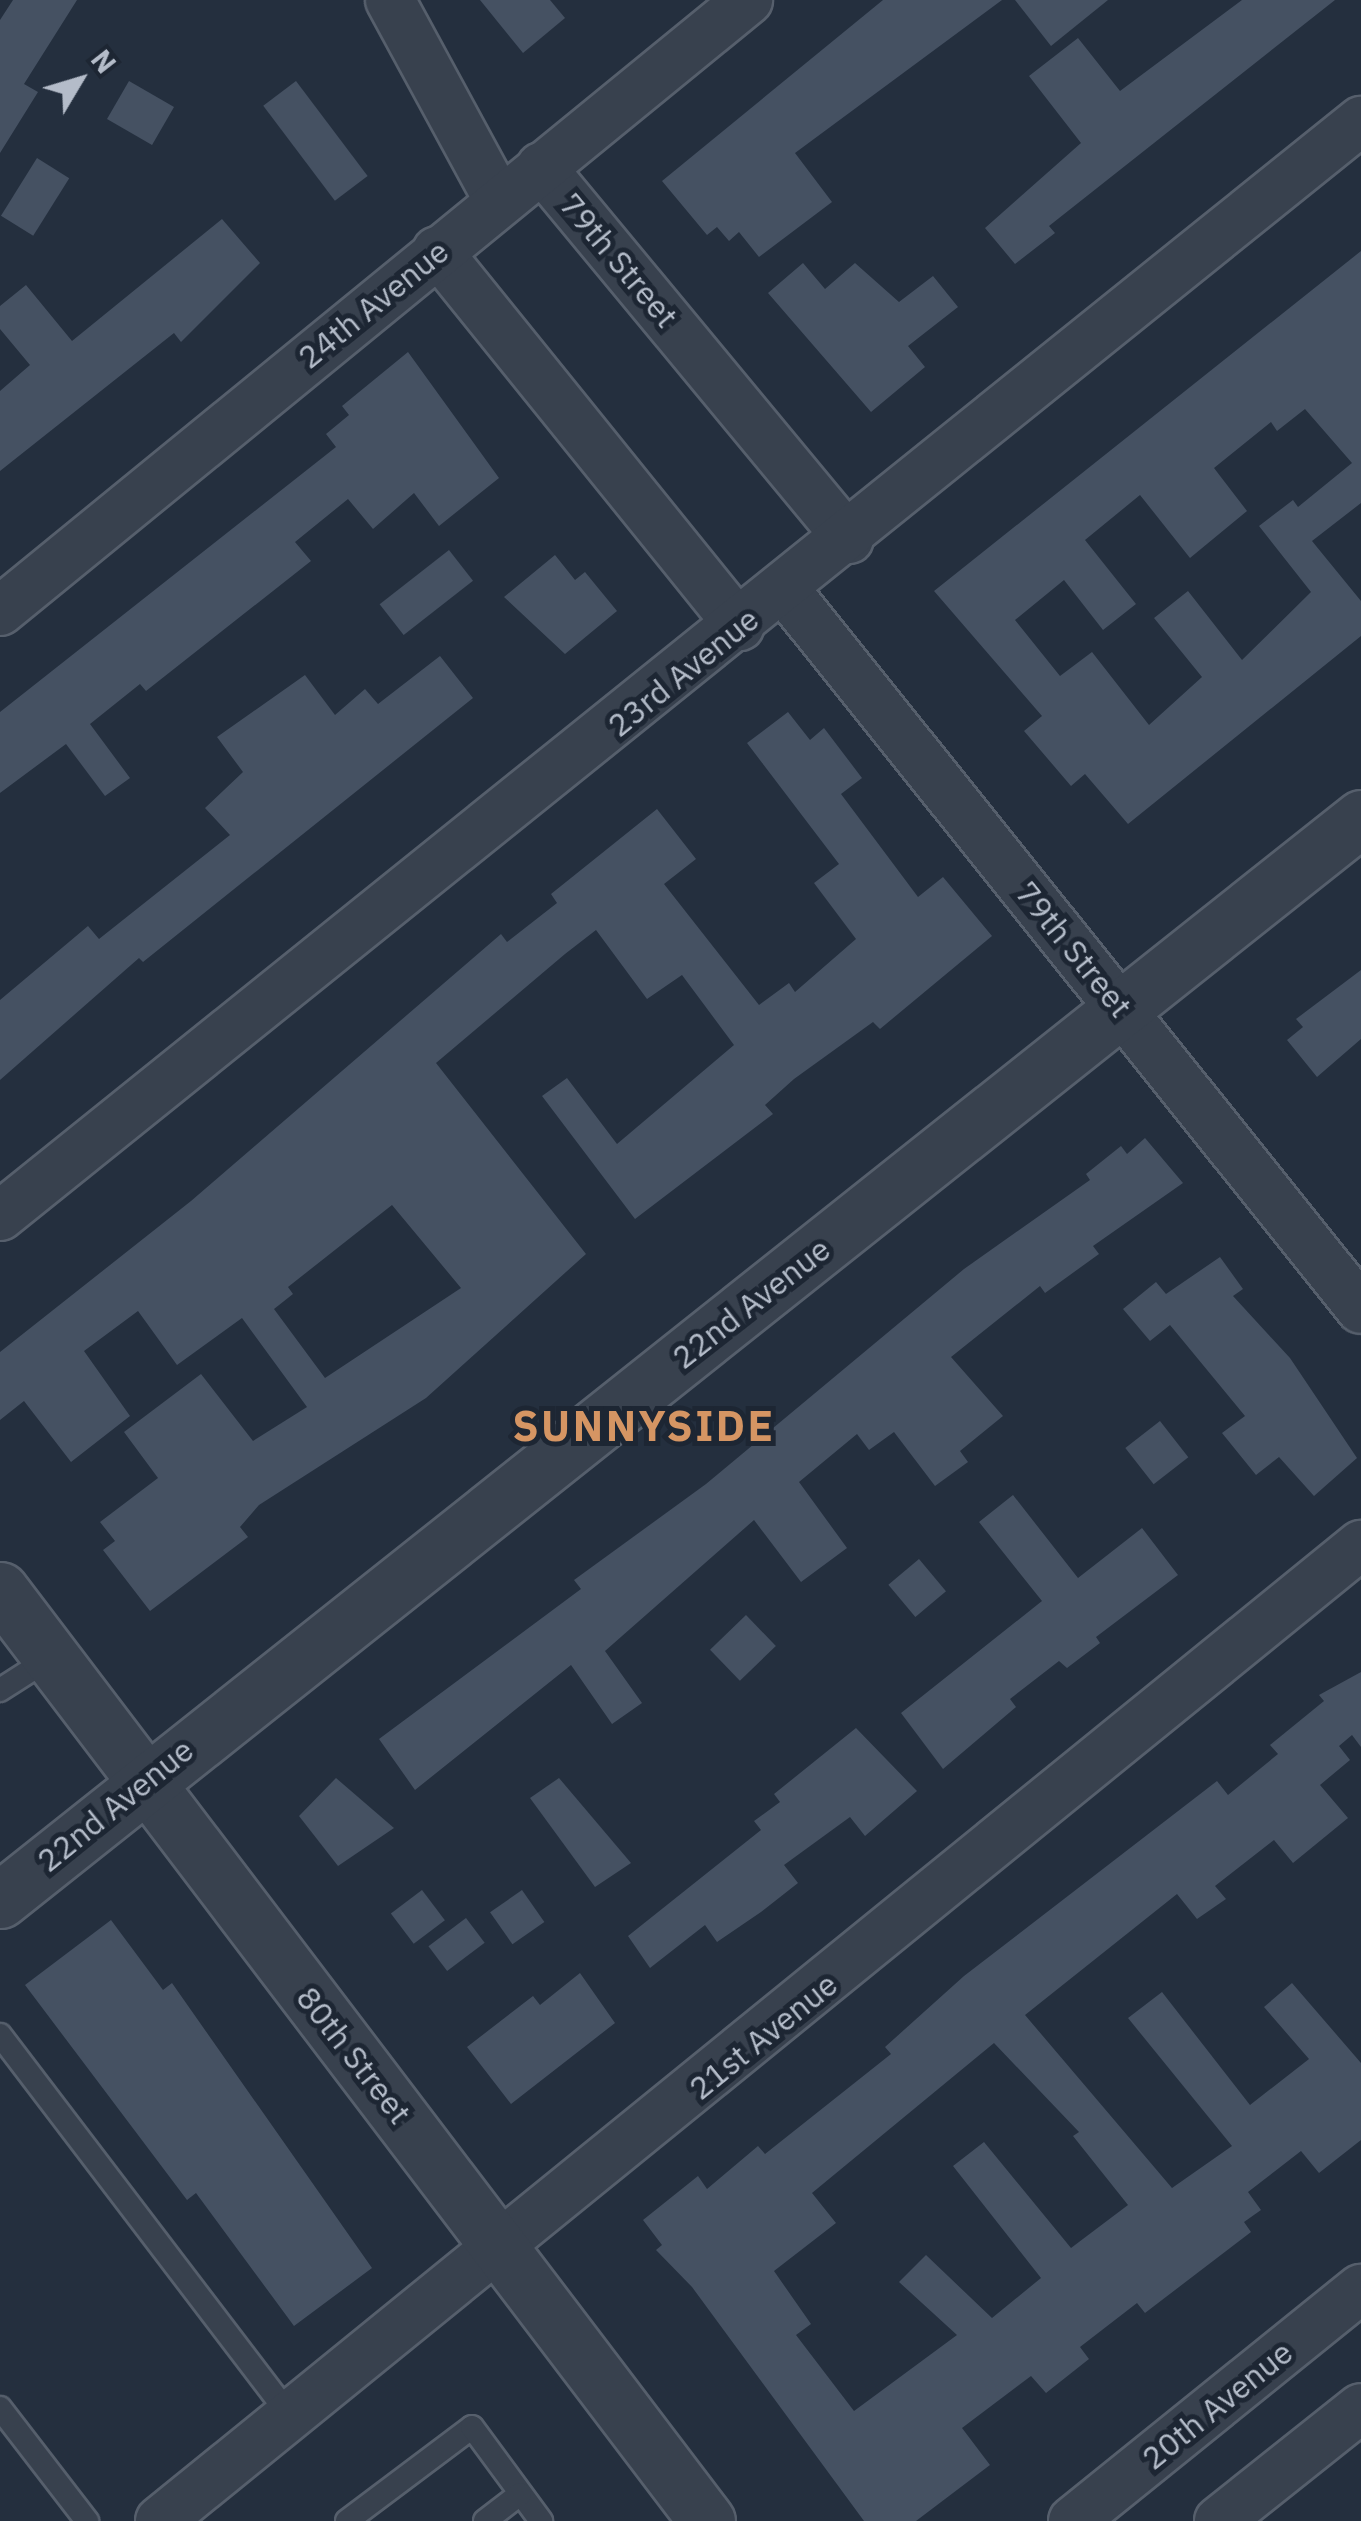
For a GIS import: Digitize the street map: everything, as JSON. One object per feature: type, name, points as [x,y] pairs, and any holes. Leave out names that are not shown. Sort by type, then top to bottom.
[{"type":"street","points":[[390,0],[499,201]]},
{"type":"street","name":"24th Avenue","points":[[0,611],[748,0]]},
{"type":"street","name":"23rd Avenue","points":[[0,1216],[785,590],[1361,121]]},
{"type":"street","name":"79th Street","points":[[542,166],[848,539]]},
{"type":"street","points":[[437,252],[740,626]]},
{"type":"street","name":"79th Street","points":[[785,590],[1361,1310]]},
{"type":"street","name":"22nd Avenue","points":[[0,1900],[142,1782],[1124,1012],[1361,818]]},
{"type":"street","name":"21st Avenue","points":[[160,2521],[504,2248],[1361,1545]]},
{"type":"street","name":"80th Street","points":[[0,1590],[142,1782],[504,2248],[706,2521]]},
{"type":"street","name":"20th Avenue","points":[[1073,2521],[1361,2289]]},
{"type":"street","points":[[1220,2521],[1361,2408]]},
{"type":"lane","points":[[0,1690],[50,1658]]},
{"type":"lane","points":[[0,2035],[291,2417]]},
{"type":"lane","points":[[0,2408],[87,2521]]},
{"type":"lane","points":[[348,2521],[472,2426],[542,2521]]},
{"type":"lane","points":[[485,2521],[520,2494]]},
{"type":"building","points":[[13,0],[77,0],[24,84],[38,92],[0,153],[0,20]]},
{"type":"building","points":[[480,0],[550,0],[565,18],[523,53]]},
{"type":"building","points":[[883,0],[1002,0],[795,153],[832,202],[759,257],[739,232],[729,241],[717,227],[707,235],[662,181]]},
{"type":"building","points":[[1015,0],[1108,0],[1051,46]]},
{"type":"building","points":[[1242,0],[1335,0],[1049,226],[1055,233],[1015,264],[985,228],[1081,143],[1029,76],[1078,38],[1120,91]]},
{"type":"building","points":[[129,81],[174,107],[152,145],[107,119]]},
{"type":"building","points":[[296,81],[368,176],[335,201],[263,106]]},
{"type":"building","points":[[37,158],[69,178],[33,236],[1,216]]},
{"type":"building","points":[[222,219],[260,263],[181,342],[174,333],[0,471],[0,391],[30,365],[0,329],[0,306],[26,285],[72,341]]},
{"type":"building","points":[[1361,251],[1361,503],[1312,541],[1361,601],[1361,636],[1128,824],[1085,774],[1071,786],[1024,731],[1042,716],[934,591]],"holes":[[[1305,409],[1352,463],[1298,507],[1293,500],[1259,526],[1311,592],[1242,660],[1188,591],[1154,618],[1202,677],[1149,725],[1092,652],[1060,676],[1015,620],[1064,580],[1103,630],[1136,604],[1085,540],[1140,495],[1190,558],[1247,511],[1214,468],[1271,422],[1277,431]]]},
{"type":"building","points":[[803,263],[825,289],[855,263],[899,302],[933,276],[958,307],[908,346],[925,367],[871,412],[768,293]]},
{"type":"building","points":[[408,352],[499,478],[439,526],[414,493],[373,529],[348,499],[295,542],[311,561],[146,691],[140,684],[90,724],[130,778],[105,796],[66,744],[0,793],[0,712],[336,447],[326,434],[349,415],[342,406]]},
{"type":"building","points":[[449,550],[473,581],[404,635],[380,604]]},
{"type":"building","points":[[555,555],[575,580],[585,572],[617,611],[565,654],[504,597]]},
{"type":"building","points":[[440,656],[473,698],[143,962],[139,958],[0,1080],[0,1000],[88,926],[99,939],[230,835],[205,808],[243,772],[217,737],[305,675],[335,715],[365,689],[378,704]]},
{"type":"building","points":[[788,712],[810,740],[824,728],[862,778],[841,794],[918,897],[943,877],[992,936],[880,1029],[873,1022],[794,1079],[765,1105],[773,1114],[635,1219],[542,1096],[567,1078],[617,1144],[734,1045],[682,975],[647,999],[596,930],[565,954],[436,1063],[586,1254],[426,1398],[259,1505],[240,1527],[248,1537],[150,1611],[103,1550],[115,1541],[100,1522],[158,1478],[124,1432],[201,1374],[253,1441],[307,1407],[242,1318],[177,1365],[138,1311],[84,1351],[130,1416],[71,1462],[24,1401],[0,1420],[0,1352],[191,1201],[501,934],[507,942],[557,903],[551,894],[657,809],[696,859],[664,884],[759,1005],[789,983],[795,992],[856,939],[814,883],[839,864],[747,743]],"holes":[[[392,1205],[461,1288],[325,1378],[274,1309],[293,1294],[288,1287]]]},
{"type":"building","points":[[1361,970],[1361,1039],[1317,1077],[1287,1040],[1303,1027],[1296,1019]]},
{"type":"building","points":[[1145,1138],[1183,1183],[1093,1246],[1099,1254],[1045,1293],[1040,1286],[951,1357],[1003,1416],[960,1451],[968,1462],[935,1486],[894,1432],[869,1450],[857,1434],[799,1482],[847,1548],[801,1582],[754,1520],[605,1651],[642,1703],[612,1724],[571,1665],[415,1790],[379,1739],[581,1589],[574,1580],[706,1484],[964,1269],[1090,1180],[1086,1174],[1121,1146],[1127,1154]]},
{"type":"building","points":[[1220,1257],[1243,1289],[1233,1296],[1290,1358],[1357,1458],[1314,1496],[1279,1457],[1256,1475],[1222,1433],[1245,1416],[1170,1325],[1150,1341],[1123,1309],[1156,1282],[1166,1294]]},
{"type":"building","points":[[1160,1421],[1188,1457],[1154,1484],[1125,1448]]},
{"type":"building","points":[[1013,1495],[1078,1578],[1142,1528],[1178,1575],[1096,1637],[1100,1643],[1067,1668],[1059,1661],[1010,1699],[1016,1707],[943,1769],[901,1713],[1042,1601],[979,1522]]},
{"type":"building","points":[[919,1559],[946,1591],[915,1617],[888,1585]]},
{"type":"building","points":[[746,1615],[776,1646],[740,1681],[710,1650]]},
{"type":"building","points":[[1361,1672],[1361,1747],[1352,1735],[1339,1746],[1350,1760],[1320,1785],[1348,1818],[1293,1863],[1274,1840],[1215,1886],[1226,1899],[1197,1919],[1177,1894],[1025,2015],[1172,2188],[1232,2146],[1128,2018],[1162,1992],[1250,2105],[1309,2059],[1264,2007],[1292,1983],[1361,2063],[1361,2140],[1319,2173],[1301,2151],[1248,2192],[1261,2210],[1244,2222],[1251,2232],[1145,2313],[1137,2303],[1080,2347],[1089,2359],[1046,2393],[1031,2376],[962,2428],[990,2465],[916,2521],[864,2521],[692,2287],[656,2250],[662,2245],[643,2220],[698,2176],[707,2189],[758,2146],[765,2154],[891,2054],[885,2047],[964,1976],[1217,1781],[1228,1795],[1278,1754],[1270,1745],[1324,1701],[1319,1695]],"holes":[[[994,2043],[1079,2132],[1073,2136],[1128,2205],[1071,2248],[984,2142],[953,2166],[1041,2278],[992,2318],[926,2255],[899,2282],[957,2335],[854,2411],[796,2335],[811,2324],[774,2271],[836,2223],[812,2193]]]},
{"type":"building","points":[[856,1728],[917,1791],[865,1836],[850,1817],[784,1865],[798,1883],[717,1942],[705,1925],[650,1968],[628,1936],[761,1830],[754,1821],[780,1802],[774,1794]]},
{"type":"building","points":[[336,1778],[394,1828],[338,1866],[299,1816]]},
{"type":"building","points":[[559,1778],[631,1863],[595,1887],[530,1798]]},
{"type":"building","points":[[422,1890],[445,1920],[414,1944],[391,1913]]},
{"type":"building","points":[[522,1890],[544,1922],[512,1944],[490,1912]]},
{"type":"building","points":[[466,1918],[485,1943],[447,1971],[428,1946]]},
{"type":"building","points":[[111,1920],[163,1990],[172,1983],[372,2268],[294,2326],[196,2193],[187,2200],[25,1985]]},
{"type":"building","points":[[580,1973],[615,2023],[511,2104],[467,2047],[533,1996],[540,2005]]},
{"type":"district","name":"SUNNYSIDE","points":[[644,1426]]}]
